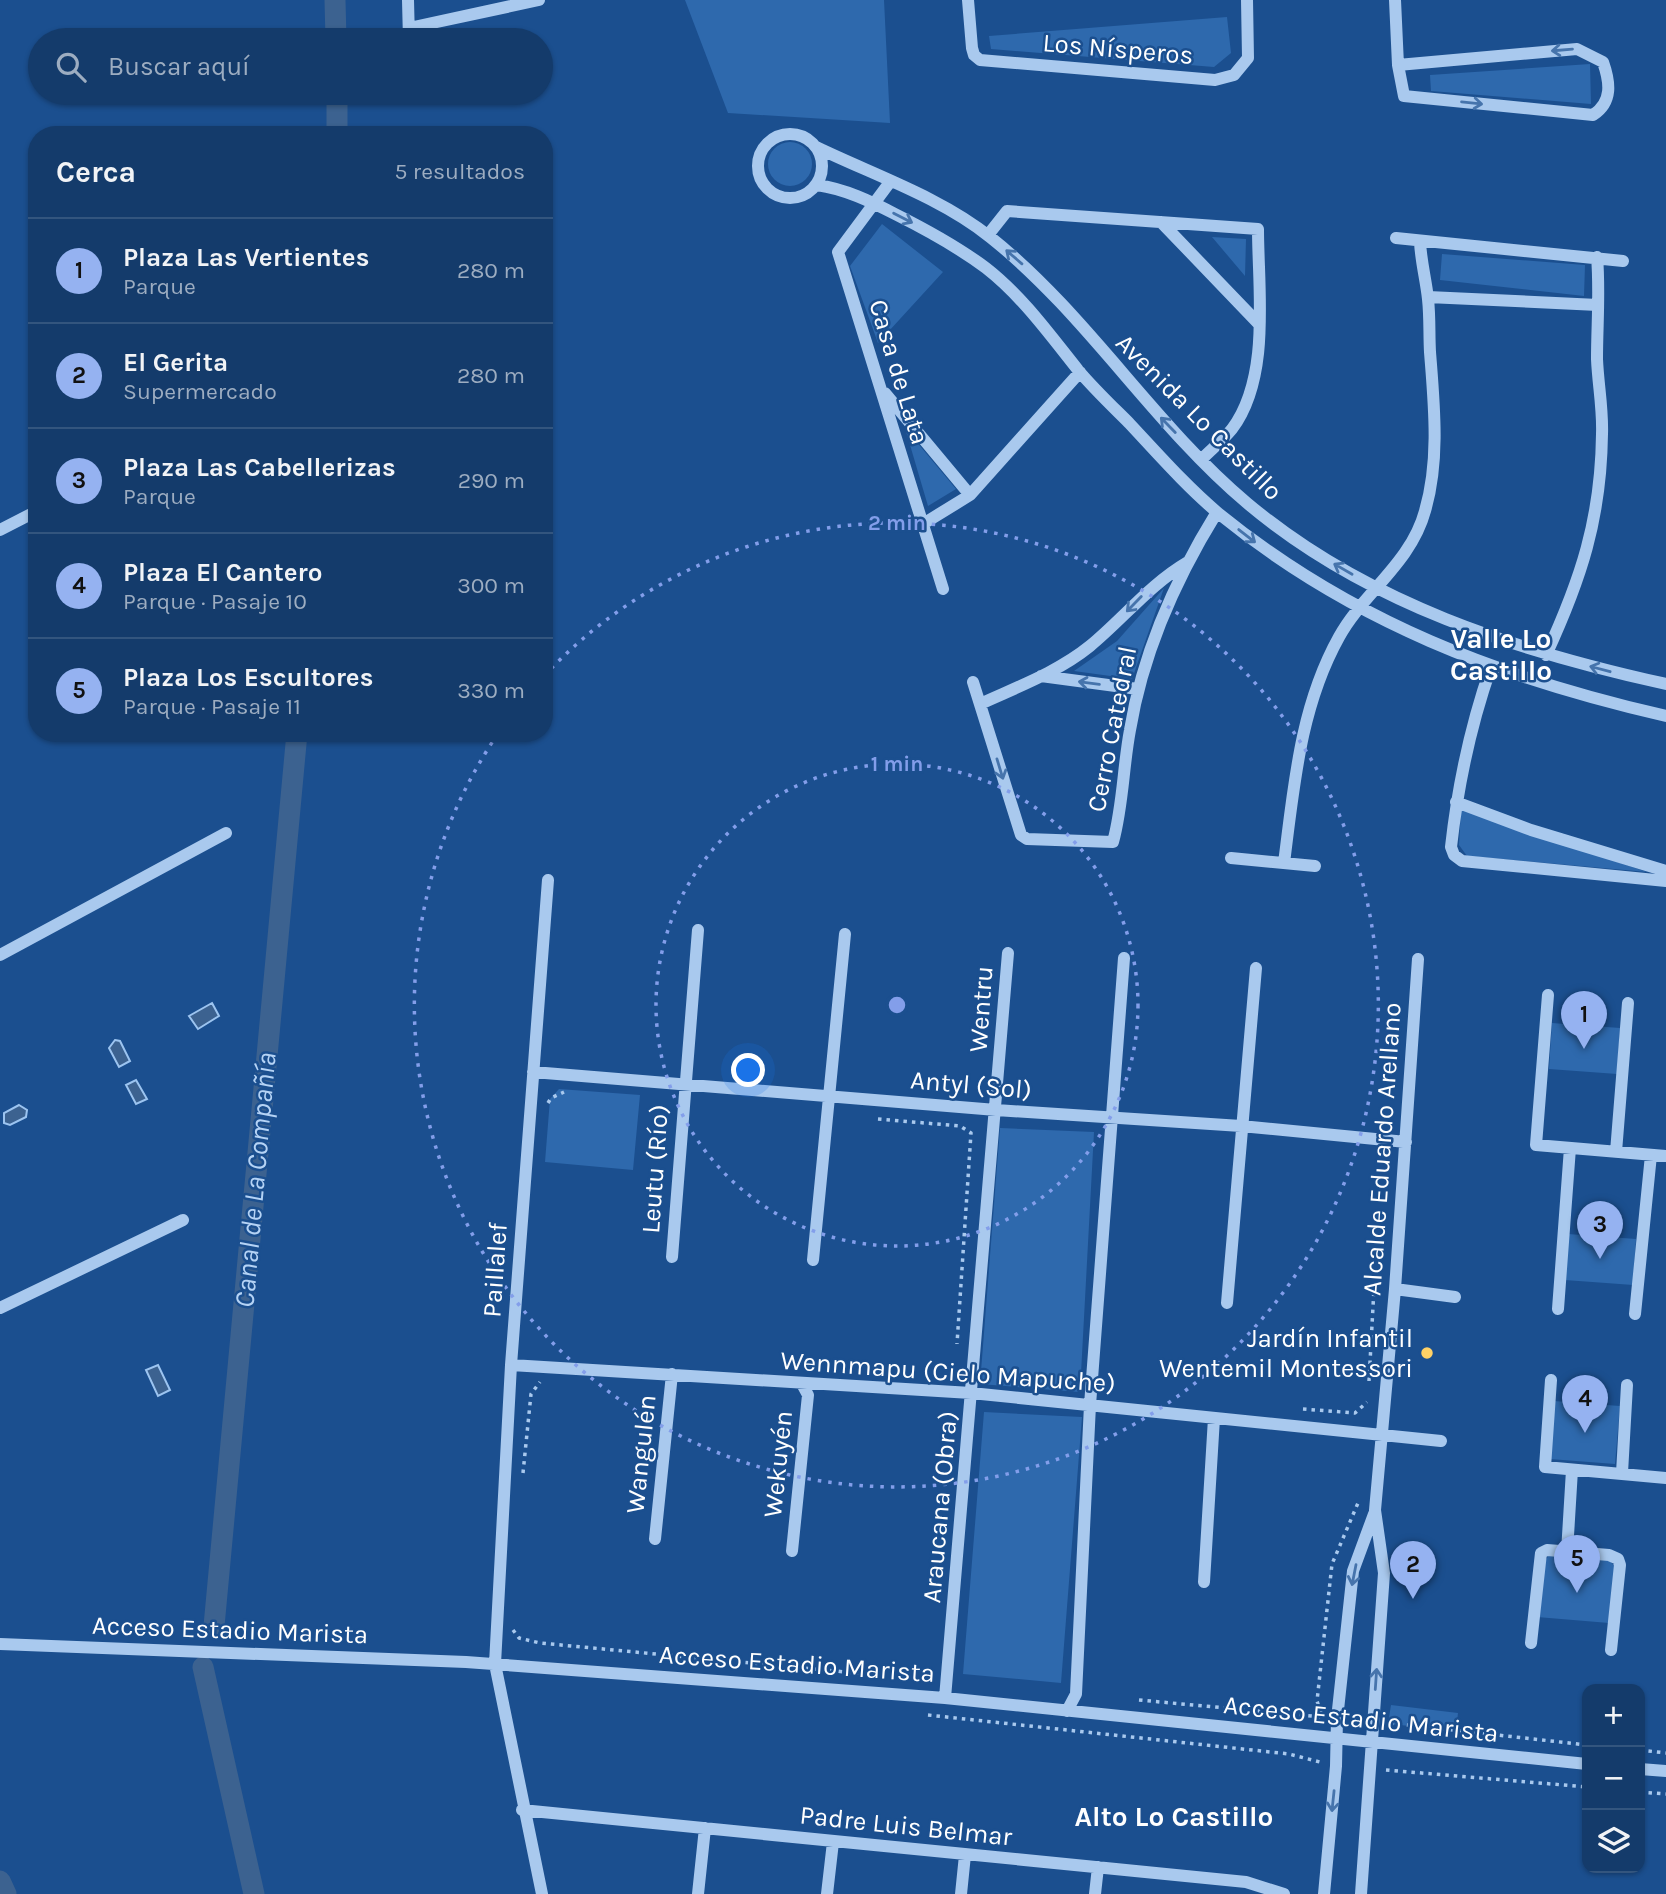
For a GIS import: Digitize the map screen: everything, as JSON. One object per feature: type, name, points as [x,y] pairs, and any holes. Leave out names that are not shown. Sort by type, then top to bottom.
[{"type":"street","points":[[408,0],[409,28]]},
{"type":"street","points":[[432,28],[539,0]]},
{"type":"street","name":"Los Nísperos","points":[[968,0],[972,48],[974,55],[980,60],[1215,80],[1234,75],[1248,58],[1247,0]]},
{"type":"street","points":[[1395,0],[1398,65],[1404,96],[1593,115],[1603,108],[1609,92],[1603,62],[1577,49],[1398,65]]},
{"type":"street","name":"Avenida Lo Castillo","points":[[1666,684],[1546,655],[1441,618],[1377,588],[1291,537],[1247,503],[1202,460],[1022,263],[988,235],[950,211],[816,147],[799,135],[778,136],[762,151],[758,161],[762,183],[778,197],[799,197],[817,185],[837,188],[936,234],[987,269],[1023,303],[1080,372],[1181,480],[1269,553],[1363,603],[1406,632],[1491,667],[1535,683],[1666,716]]},
{"type":"street","points":[[816,147],[823,166],[817,185]]},
{"type":"street","name":"Casa de Lata","points":[[890,182],[838,252],[943,589]]},
{"type":"street","points":[[988,235],[1007,211],[1258,229],[1258,323],[1254,383],[1245,408],[1232,429],[1202,460]]},
{"type":"street","points":[[1161,222],[1258,323]]},
{"type":"street","points":[[1396,238],[1623,261]]},
{"type":"street","points":[[1284,863],[1297,758],[1318,678],[1340,635],[1363,603],[1399,562],[1425,513],[1431,484],[1433,397],[1428,297],[1422,277],[1420,242]]},
{"type":"street","points":[[1546,655],[1581,577],[1595,516],[1602,431],[1597,360],[1597,257]]},
{"type":"street","points":[[1428,297],[1598,305]]},
{"type":"street","points":[[923,524],[970,495],[1080,372]]},
{"type":"street","points":[[880,387],[970,495]]},
{"type":"street","name":"Cerro Catedral","points":[[980,704],[1021,835],[1027,839],[1112,842],[1138,689],[1162,616],[1188,562],[1217,512]]},
{"type":"street","points":[[0,530],[28,515]]},
{"type":"street","points":[[973,682],[980,704],[1071,661],[1155,582],[1188,562]]},
{"type":"street","points":[[1491,667],[1472,723],[1456,802],[1451,847],[1454,855],[1462,861],[1666,881]]},
{"type":"street","points":[[1040,676],[1138,689]]},
{"type":"street","points":[[1456,802],[1531,830],[1666,870]]},
{"type":"street","points":[[0,955],[226,833]]},
{"type":"street","points":[[1231,858],[1315,866]]},
{"type":"street","name":"Paillalef","points":[[542,1894],[495,1664],[511,1365],[548,880]]},
{"type":"street","name":"Leutu (Río)","points":[[671,1257],[698,930]]},
{"type":"street","points":[[813,1261],[845,934]]},
{"type":"street","name":"Wentru","points":[[996,1110],[1008,953]]},
{"type":"street","points":[[1067,1711],[1076,1694],[1090,1405],[1124,958]]},
{"type":"street","name":"Alcalde Eduardo Arellano","points":[[1361,1894],[1384,1573],[1375,1510],[1395,1289],[1418,958]]},
{"type":"street","points":[[1227,1303],[1256,968]]},
{"type":"street","points":[[1548,995],[1536,1145],[1666,1156]]},
{"type":"street","points":[[1616,1152],[1628,1003]]},
{"type":"street","name":"Antyl (Sol)","points":[[533,1072],[1111,1119],[1241,1126],[1406,1142]]},
{"type":"street","name":"Araucana (Obra)","points":[[945,1699],[996,1110]]},
{"type":"street","points":[[1558,1309],[1570,1148]]},
{"type":"street","points":[[1635,1314],[1651,1155]]},
{"type":"street","points":[[0,1308],[183,1220]]},
{"type":"street","points":[[1395,1289],[1455,1297]]},
{"type":"street","name":"Wennmapu (Cielo Mapuche)","points":[[511,1365],[971,1393],[1441,1441]]},
{"type":"street","name":"Wangulén","points":[[655,1539],[672,1374]]},
{"type":"street","points":[[1550,1380],[1545,1467],[1666,1478]]},
{"type":"street","name":"Wekuyén","points":[[792,1551],[808,1395],[802,1384]]},
{"type":"street","points":[[1622,1474],[1627,1385]]},
{"type":"street","points":[[1204,1582],[1214,1418]]},
{"type":"street","points":[[1567,1552],[1572,1470]]},
{"type":"street","name":"Alcalde Eduardo Arellano","points":[[1324,1894],[1336,1766],[1337,1719],[1353,1571],[1375,1510]]},
{"type":"street","points":[[1531,1643],[1541,1553],[1547,1550],[1609,1555],[1618,1559],[1620,1565],[1611,1650]]},
{"type":"street","name":"Acceso Estadio Marista","points":[[0,1644],[495,1664],[945,1699],[1337,1741],[1582,1764]]},
{"type":"street","points":[[1645,1769],[1666,1771]]},
{"type":"street","name":"Padre Luis Belmar","points":[[523,1810],[1098,1867],[1284,1894]]},
{"type":"street","points":[[698,1894],[705,1828]]},
{"type":"street","points":[[827,1894],[833,1842]]},
{"type":"street","points":[[961,1894],[965,1855]]},
{"type":"street","points":[[1095,1894],[1098,1867]]},
{"type":"path","points":[[971,1133],[974,1108]]},
{"type":"path","points":[[1368,1385],[1374,1288]]},
{"type":"path","points":[[523,1478],[531,1394],[541,1382],[549,1378]]},
{"type":"path","points":[[1299,1408],[1355,1413],[1363,1408],[1367,1399]]},
{"type":"path","points":[[512,1625],[519,1638],[541,1643],[879,1675]]},
{"type":"path","points":[[1130,1699],[1337,1719]]},
{"type":"path","points":[[921,1714],[1289,1754],[1336,1766]]},
{"type":"path","points":[[1373,1721],[1582,1744]]},
{"type":"path","points":[[1645,1751],[1666,1753]]},
{"type":"path","points":[[1369,1768],[1582,1787]]},
{"type":"path","points":[[1645,1792],[1666,1794]]},
{"type":"shaded area","points":[[685,0],[884,0],[890,123],[728,113]]},
{"type":"shaded area","points":[[1227,17],[1231,53],[1214,67],[991,49],[989,36]]},
{"type":"shaded area","points":[[1590,64],[1591,104],[1431,91],[1430,75]]},
{"type":"shaded area","points":[[790,142],[806,148],[812,164],[806,180],[790,186],[774,180],[768,164],[774,148]]},
{"type":"shaded area","points":[[882,224],[943,272],[878,343],[850,266]]},
{"type":"shaded area","points":[[1212,237],[1246,239],[1245,276]]},
{"type":"shaded area","points":[[1442,254],[1585,265],[1584,296],[1440,280]]},
{"type":"shaded area","points":[[905,428],[956,489],[928,506]]},
{"type":"shaded area","points":[[1164,588],[1132,679],[1074,671],[1117,641]]},
{"type":"shaded area","points":[[1461,809],[1647,872],[1467,856],[1459,845]]},
{"type":"shaded area","points":[[212,1003],[219,1016],[198,1029],[189,1016]]},
{"type":"shaded area","points":[[1552,1023],[1620,1028],[1617,1074],[1549,1069]]},
{"type":"shaded area","points":[[115,1040],[120,1041],[130,1061],[119,1067],[109,1048]]},
{"type":"shaded area","points":[[136,1080],[147,1099],[136,1104],[126,1085]]},
{"type":"shaded area","points":[[559,1089],[640,1095],[633,1170],[545,1162],[550,1099]]},
{"type":"shaded area","points":[[19,1105],[27,1110],[26,1117],[10,1125],[4,1123],[4,1113]]},
{"type":"shaded area","points":[[1000,1128],[1094,1132],[1080,1392],[980,1384]]},
{"type":"shaded area","points":[[1568,1234],[1636,1239],[1633,1285],[1565,1280]]},
{"type":"shaded area","points":[[158,1365],[170,1390],[158,1396],[146,1370]]},
{"type":"shaded area","points":[[1554,1401],[1620,1406],[1615,1464],[1550,1459]]},
{"type":"shaded area","points":[[984,1412],[1082,1417],[1061,1683],[963,1674]]},
{"type":"shaded area","points":[[1550,1554],[1607,1558],[1616,1568],[1609,1623],[1537,1617],[1544,1562]]},
{"type":"shaded area","points":[[1391,1705],[1458,1713],[1456,1730],[1388,1724]]},
{"type":"waterway","name":"Canal de La Compañía","points":[[335,0],[336,28]]},
{"type":"waterway","name":"Canal de La Compañía","points":[[337,105],[337,126]]},
{"type":"waterway","name":"Canal de La Compañía","points":[[214,1626],[296,742]]},
{"type":"waterway","name":"Canal de La Compañía","points":[[203,1667],[254,1894]]},
{"type":"waterway","points":[[0,1881],[6,1894]]},
{"type":"place","name":"Plaza Las Vertientes","points":[[1584,1049]]},
{"type":"place","name":"Plaza Las Cabellerizas","points":[[1600,1259]]},
{"type":"place","name":"Jardín Infantil Wentemil Montessori","points":[[1427,1353]]},
{"type":"place","name":"Plaza El Cantero","points":[[1585,1433]]},
{"type":"place","name":"Plaza Los Escultores","points":[[1577,1593]]},
{"type":"place","name":"El Gerita","points":[[1413,1599]]},
{"type":"district","name":"Valle Lo Castillo","points":[[1501,654]]},
{"type":"district","name":"Alto Lo Castillo","points":[[1174,1816]]}]
